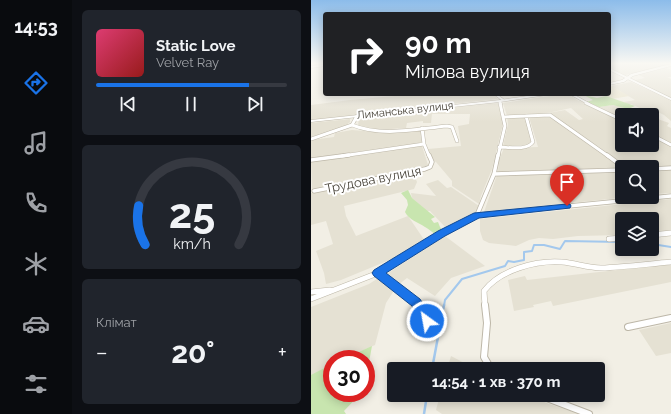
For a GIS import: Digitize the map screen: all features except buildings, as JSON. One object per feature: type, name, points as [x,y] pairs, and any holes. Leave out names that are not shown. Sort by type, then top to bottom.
[{"type":"street","points":[[638,83],[671,99]]},
{"type":"street","points":[[477,215],[494,174],[505,126],[501,100],[497,96]]},
{"type":"street","name":"Лиманська вулиця","points":[[311,121],[532,96]]},
{"type":"street","points":[[574,96],[615,117]]},
{"type":"street","points":[[504,117],[550,115],[592,143],[615,161]]},
{"type":"street","points":[[352,125],[357,116]]},
{"type":"street","points":[[499,147],[531,146],[533,142],[526,116]]},
{"type":"street","points":[[311,139],[352,125],[363,129],[384,131],[450,126],[452,127],[457,141]]},
{"type":"street","points":[[311,160],[424,144],[422,128]]},
{"type":"street","points":[[659,139],[671,145]]},
{"type":"street","name":"Трудова вулиця","points":[[315,191],[430,167],[432,162],[424,144]]},
{"type":"street","points":[[659,169],[671,168]]},
{"type":"street","points":[[494,174],[615,170]]},
{"type":"street","points":[[311,299],[378,273],[442,233],[477,215],[671,196]]},
{"type":"street","points":[[659,234],[671,233]]},
{"type":"street","points":[[609,239],[615,239]]},
{"type":"street","points":[[487,362],[484,357],[487,323],[484,291],[493,281],[504,275],[538,264],[557,262],[600,268],[671,262]]},
{"type":"street","points":[[378,273],[416,303],[427,321]]},
{"type":"street","points":[[311,292],[334,290]]},
{"type":"street","points":[[628,327],[671,318]]},
{"type":"street","points":[[557,402],[589,414]]},
{"type":"shaded area","points":[[634,83],[671,100],[671,121],[659,112],[659,108],[640,108],[624,102],[635,100],[611,86]]},
{"type":"shaded area","points":[[642,83],[671,83],[671,97]]},
{"type":"shaded area","points":[[611,86],[629,96],[612,99],[605,96],[611,96]]},
{"type":"shaded area","points":[[394,96],[494,96],[498,99],[311,120],[311,105]]},
{"type":"shaded area","points":[[550,96],[571,96],[615,117],[615,152],[659,152],[659,140],[671,146],[671,166],[659,167],[659,160],[617,160],[548,113],[565,110],[579,120],[583,119],[571,108],[538,115],[507,116],[503,103]]},
{"type":"shaded area","points":[[498,103],[503,123],[492,169],[479,204],[452,186],[452,181],[434,161],[428,149],[461,146],[458,126],[469,124],[470,114],[432,114],[431,123],[423,123],[423,121],[407,123],[406,128],[375,130],[358,126],[359,117]]},
{"type":"shaded area","points":[[613,105],[625,108],[615,108],[615,115],[599,107]]},
{"type":"shaded area","points":[[549,116],[615,163],[615,168],[498,172],[499,160],[504,148],[538,147],[529,117]]},
{"type":"shaded area","points":[[507,117],[525,118],[532,142],[529,145],[503,146],[508,124]]},
{"type":"shaded area","points":[[350,119],[350,122],[344,127],[311,137],[311,123]]},
{"type":"shaded area","points":[[659,119],[669,123],[667,126],[671,128],[671,144],[659,138]]},
{"type":"shaded area","points":[[421,129],[422,143],[311,158],[311,140],[334,137],[335,133],[352,130],[377,132]]},
{"type":"shaded area","points":[[422,146],[428,165],[426,166],[312,189],[311,161]]},
{"type":"shaded area","points":[[671,169],[671,193],[659,194],[659,170]]},
{"type":"shaded area","points":[[615,171],[615,198],[484,212],[497,175]]},
{"type":"shaded area","points":[[413,173],[417,182],[414,189],[344,206],[346,216],[356,236],[408,216],[425,241],[392,259],[341,280],[326,284],[324,273],[316,251],[333,244],[326,221],[311,225],[311,193]]},
{"type":"shaded area","points":[[438,180],[447,188],[451,187],[479,206],[476,213],[446,228],[430,211],[427,211],[412,198],[411,193],[436,196],[426,184]]},
{"type":"shaded area","points":[[671,199],[671,231],[659,232],[659,212],[615,212],[615,235],[578,236],[553,239],[539,238],[529,240],[516,246],[489,243],[483,240],[480,231],[480,219],[623,204],[659,204],[659,200]]},
{"type":"shaded area","points":[[445,236],[485,266],[451,278],[435,296],[407,278],[398,285],[385,275]]},
{"type":"shaded area","points":[[671,264],[671,282],[553,306],[551,301],[533,305],[534,307],[514,311],[508,280],[525,276],[527,280]]},
{"type":"shaded area","points":[[380,277],[395,289],[386,303],[375,345],[364,350],[323,350],[323,369],[311,376],[311,307],[369,284]]},
{"type":"shaded area","points":[[671,323],[671,353],[656,356],[639,330]]},
{"type":"shaded area","points":[[451,356],[463,362],[449,362]]},
{"type":"shaded area","points":[[438,402],[545,402],[580,414],[442,414],[436,410]]},
{"type":"green space","points":[[586,96],[597,98],[606,96],[635,106],[630,108],[613,105],[599,107],[586,102],[593,100]]},
{"type":"green space","points":[[408,190],[412,198],[435,217],[431,219],[434,223],[438,222],[443,231],[436,235],[407,215],[405,212],[408,205],[407,200],[401,193]]},
{"type":"green space","points":[[372,346],[371,350],[363,350]]},
{"type":"green space","points":[[323,369],[323,402],[352,402],[344,411],[346,414],[311,414],[311,375]]},
{"type":"waterway","points":[[444,306],[445,300],[462,279],[505,266],[508,261],[514,262],[524,260],[524,252],[532,251],[534,245],[544,245],[560,249],[565,241],[615,242]]},
{"type":"waterway","points":[[659,245],[671,247]]},
{"type":"waterway","points":[[433,362],[444,305]]},
{"type":"waterway","points":[[424,414],[426,402]]},
{"type":"route","points":[[427,321],[416,303],[410,297],[378,273],[397,263],[442,233],[477,215],[567,206]]}]
